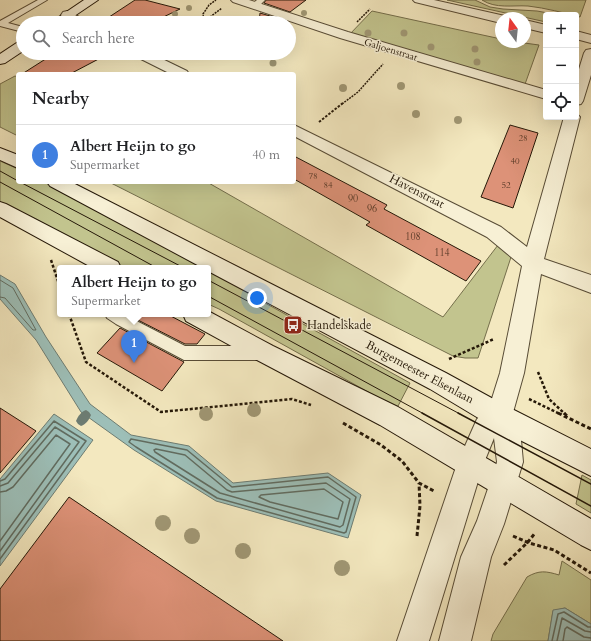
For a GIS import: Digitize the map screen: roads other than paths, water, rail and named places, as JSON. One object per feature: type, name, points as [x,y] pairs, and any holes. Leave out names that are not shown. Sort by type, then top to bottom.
[{"type":"street","points":[[67,15],[92,0]]},
{"type":"street","name":"Galjoenstraat","points":[[237,0],[258,3],[296,16]]},
{"type":"street","points":[[418,0],[495,18]]},
{"type":"street","name":"Galjoenstraat","points":[[296,16],[395,50],[543,94]]},
{"type":"street","points":[[531,25],[543,28]]},
{"type":"street","points":[[579,36],[591,39]]},
{"type":"street","points":[[0,60],[16,50]]},
{"type":"street","points":[[579,91],[591,53]]},
{"type":"street","points":[[154,60],[178,72]]},
{"type":"street","points":[[413,641],[470,464],[486,428],[498,416],[512,373],[533,263],[571,120]]},
{"type":"street","name":"Havenstraat","points":[[299,132],[494,232],[533,263],[591,284]]},
{"type":"street","points":[[0,153],[16,161]]},
{"type":"street","name":"Burgemeester Elsenlaan","points":[[60,184],[438,381],[498,416],[591,463]]},
{"type":"street","points":[[0,208],[91,262],[101,265]]},
{"type":"street","points":[[199,317],[265,353],[389,416],[591,536]]},
{"type":"street","points":[[455,641],[476,557],[504,484],[510,462],[508,440],[498,416]]},
{"type":"lane","points":[[1,23],[43,0]]},
{"type":"lane","points":[[1,23],[16,28]]},
{"type":"lane","points":[[116,317],[184,353],[265,353]]},
{"type":"water","points":[[0,275],[15,284],[46,337],[90,404],[131,435],[189,446],[233,483],[328,473],[361,495],[348,538],[216,501],[134,450],[81,412],[36,340],[0,299]]},
{"type":"water","points":[[54,414],[93,440],[0,566],[0,479]]},
{"type":"water","points":[[565,608],[591,624],[591,641],[548,641],[553,610]]},
{"type":"waterway","points":[[81,421],[86,415]]},
{"type":"tram line","points":[[0,171],[16,180]]},
{"type":"tram line","points":[[0,182],[152,265]]},
{"type":"tram line","points":[[24,184],[178,265]]},
{"type":"tram line","points":[[211,282],[460,414]]},
{"type":"tram line","points":[[211,298],[424,414]]},
{"type":"tram line","points":[[422,413],[591,506]]},
{"type":"tram line","points":[[458,413],[591,484]]},
{"type":"place","name":"Handelskade","points":[[293,325]]},
{"type":"place","name":"Albert Heijn to go","points":[[134,363]]}]
